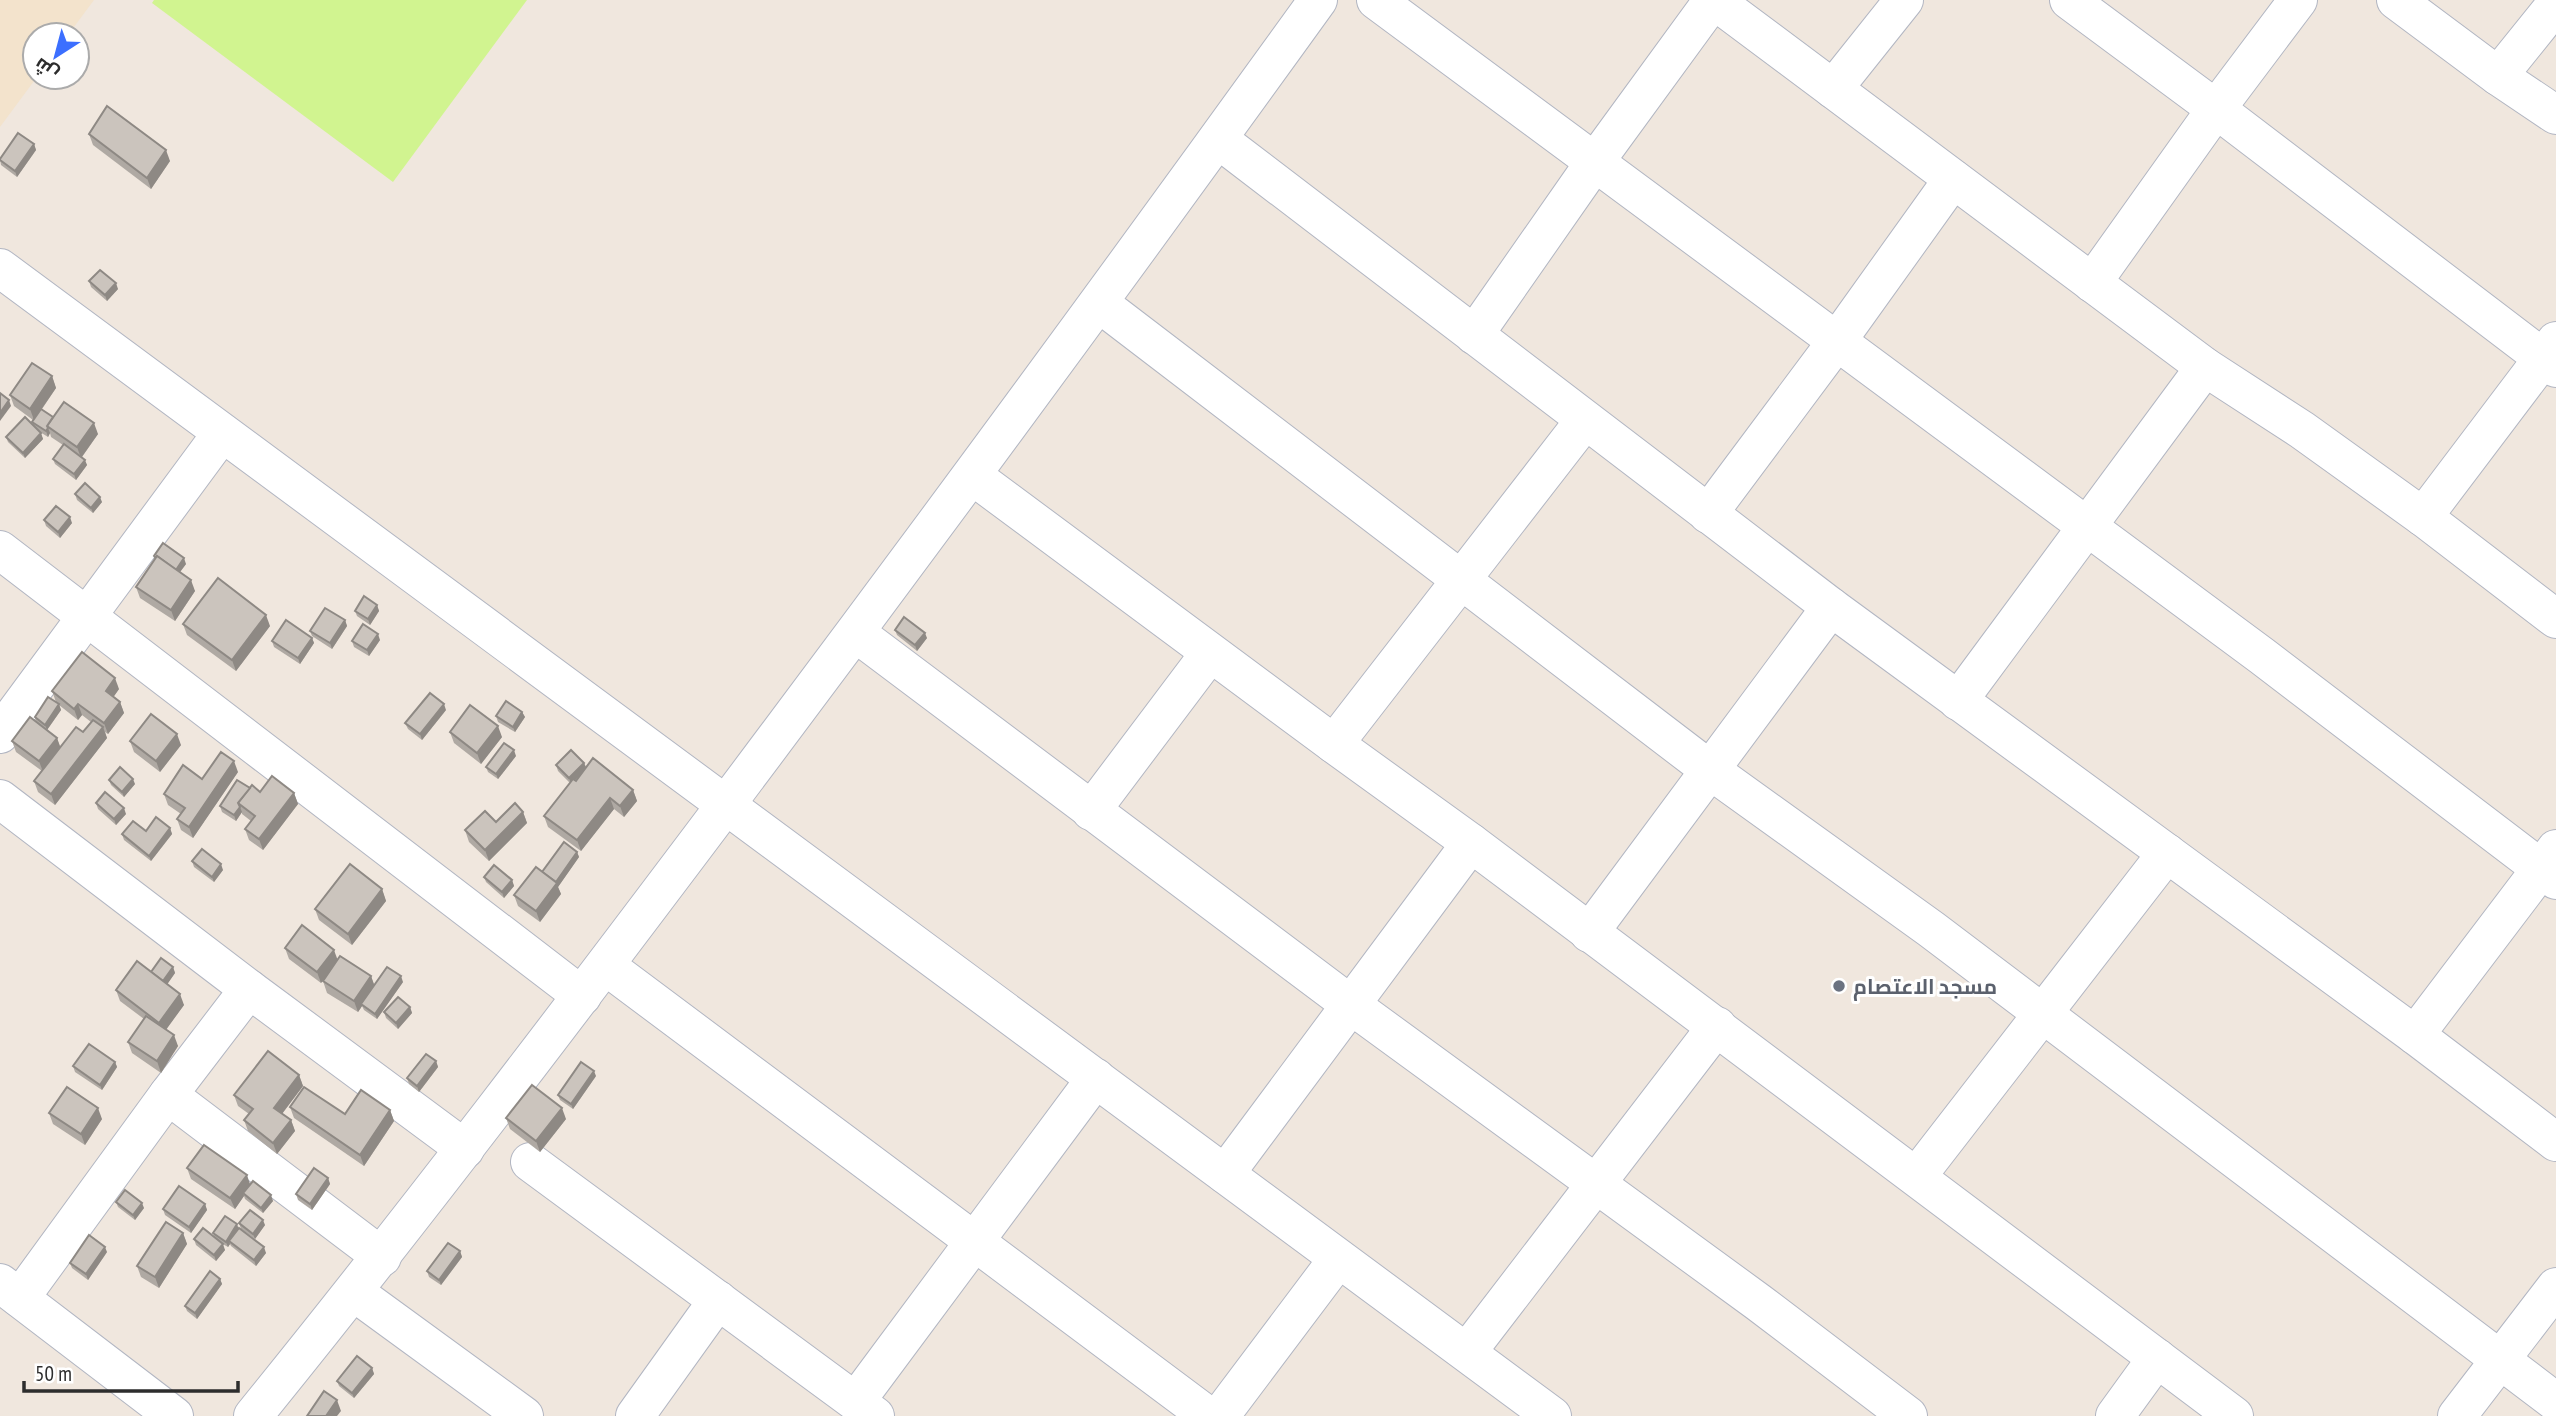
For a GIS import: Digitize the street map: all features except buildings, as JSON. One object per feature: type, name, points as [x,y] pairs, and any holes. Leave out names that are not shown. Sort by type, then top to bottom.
[{"type":"street","points":[[253,1416],[382,1257],[606,966],[973,476],[1318,0]]},
{"type":"street","points":[[1376,0],[2262,656],[2551,865],[2415,1035]]},
{"type":"street","points":[[1474,335],[1594,163],[1714,0],[2092,284],[2205,367],[2302,430],[2423,517],[2556,619]]},
{"type":"street","points":[[1833,89],[1903,0]]},
{"type":"street","points":[[2069,0],[2552,356],[2423,517]]},
{"type":"street","points":[[2092,284],[2216,109],[2298,0]]},
{"type":"street","points":[[2396,0],[2498,76],[2556,115]]},
{"type":"street","points":[[2498,76],[2556,4]]},
{"type":"street","points":[[1218,139],[1831,607],[2415,1035],[2556,1142]]},
{"type":"street","points":[[1708,514],[1954,179]]},
{"type":"street","points":[[0,268],[1552,1416]]},
{"type":"street","points":[[1099,303],[1710,770],[1931,929],[2556,1402]]},
{"type":"street","points":[[1958,701],[2205,367]]},
{"type":"street","points":[[1334,744],[1585,420]]},
{"type":"street","points":[[0,734],[222,433]]},
{"type":"street","points":[[973,476],[1717,1026],[2234,1416]]},
{"type":"street","points":[[0,550],[582,996]]},
{"type":"street","points":[[1590,933],[1831,607]]},
{"type":"street","points":[[856,633],[1351,1005],[1908,1416]]},
{"type":"street","points":[[1091,811],[1210,653]]},
{"type":"street","points":[[0,799],[465,1149]]},
{"type":"street","points":[[1225,1174],[1471,843]]},
{"type":"street","points":[[1917,1176],[2167,853]]},
{"type":"street","points":[[606,966],[1208,1416]]},
{"type":"street","points":[[174,1416],[10,1290],[168,1095],[249,989]]},
{"type":"street","points":[[1467,1352],[1717,1026]]},
{"type":"street","points":[[530,1162],[866,1409],[976,1241],[1096,1078]]},
{"type":"street","points":[[168,1095],[382,1257]]},
{"type":"street","points":[[1220,1416],[1338,1259]]},
{"type":"street","points":[[2457,1416],[2556,1287]]},
{"type":"street","points":[[354,1292],[524,1416]]},
{"type":"street","points":[[635,1416],[718,1300]]},
{"type":"street","points":[[2115,1416],[2157,1358]]},
{"type":"shaded area","points":[[0,0],[94,0],[78,21],[21,21],[21,91],[27,91],[0,127]]},
{"type":"green space","points":[[154,0],[527,0],[393,182],[152,3]]},
{"type":"place","name":"مسجد الاعتصام","points":[[1839,986]]}]
